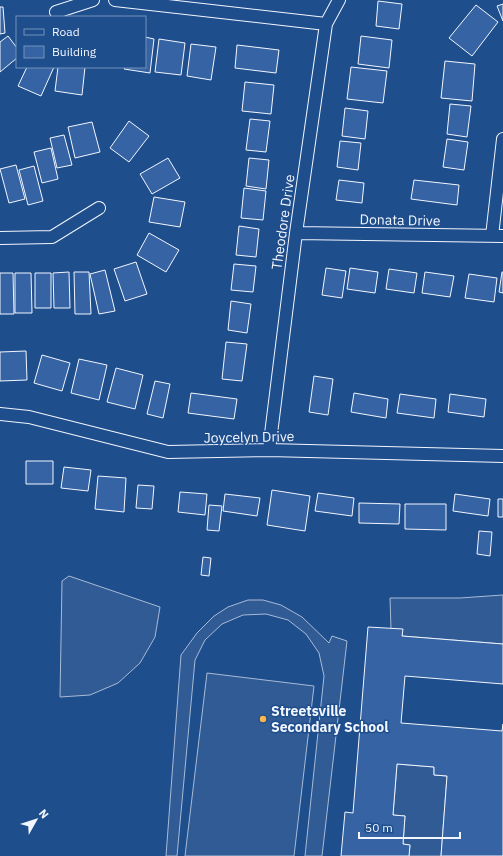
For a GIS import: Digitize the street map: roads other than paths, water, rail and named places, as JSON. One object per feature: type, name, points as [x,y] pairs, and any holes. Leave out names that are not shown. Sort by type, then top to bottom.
[{"type":"street","points":[[56,12],[94,0]]},
{"type":"street","points":[[115,0],[326,24]]},
{"type":"street","name":"Theodore Drive","points":[[269,450],[296,233],[326,24],[339,0]]},
{"type":"street","points":[[498,236],[503,139]]},
{"type":"street","points":[[0,238],[52,237],[99,208]]},
{"type":"street","name":"Donata Drive","points":[[296,233],[498,236]]},
{"type":"street","name":"Joycelyn Drive","points":[[0,414],[29,417],[168,452],[269,450],[503,456]]},
{"type":"place","name":"Streetsville Secondary School","points":[[263,719]]}]
